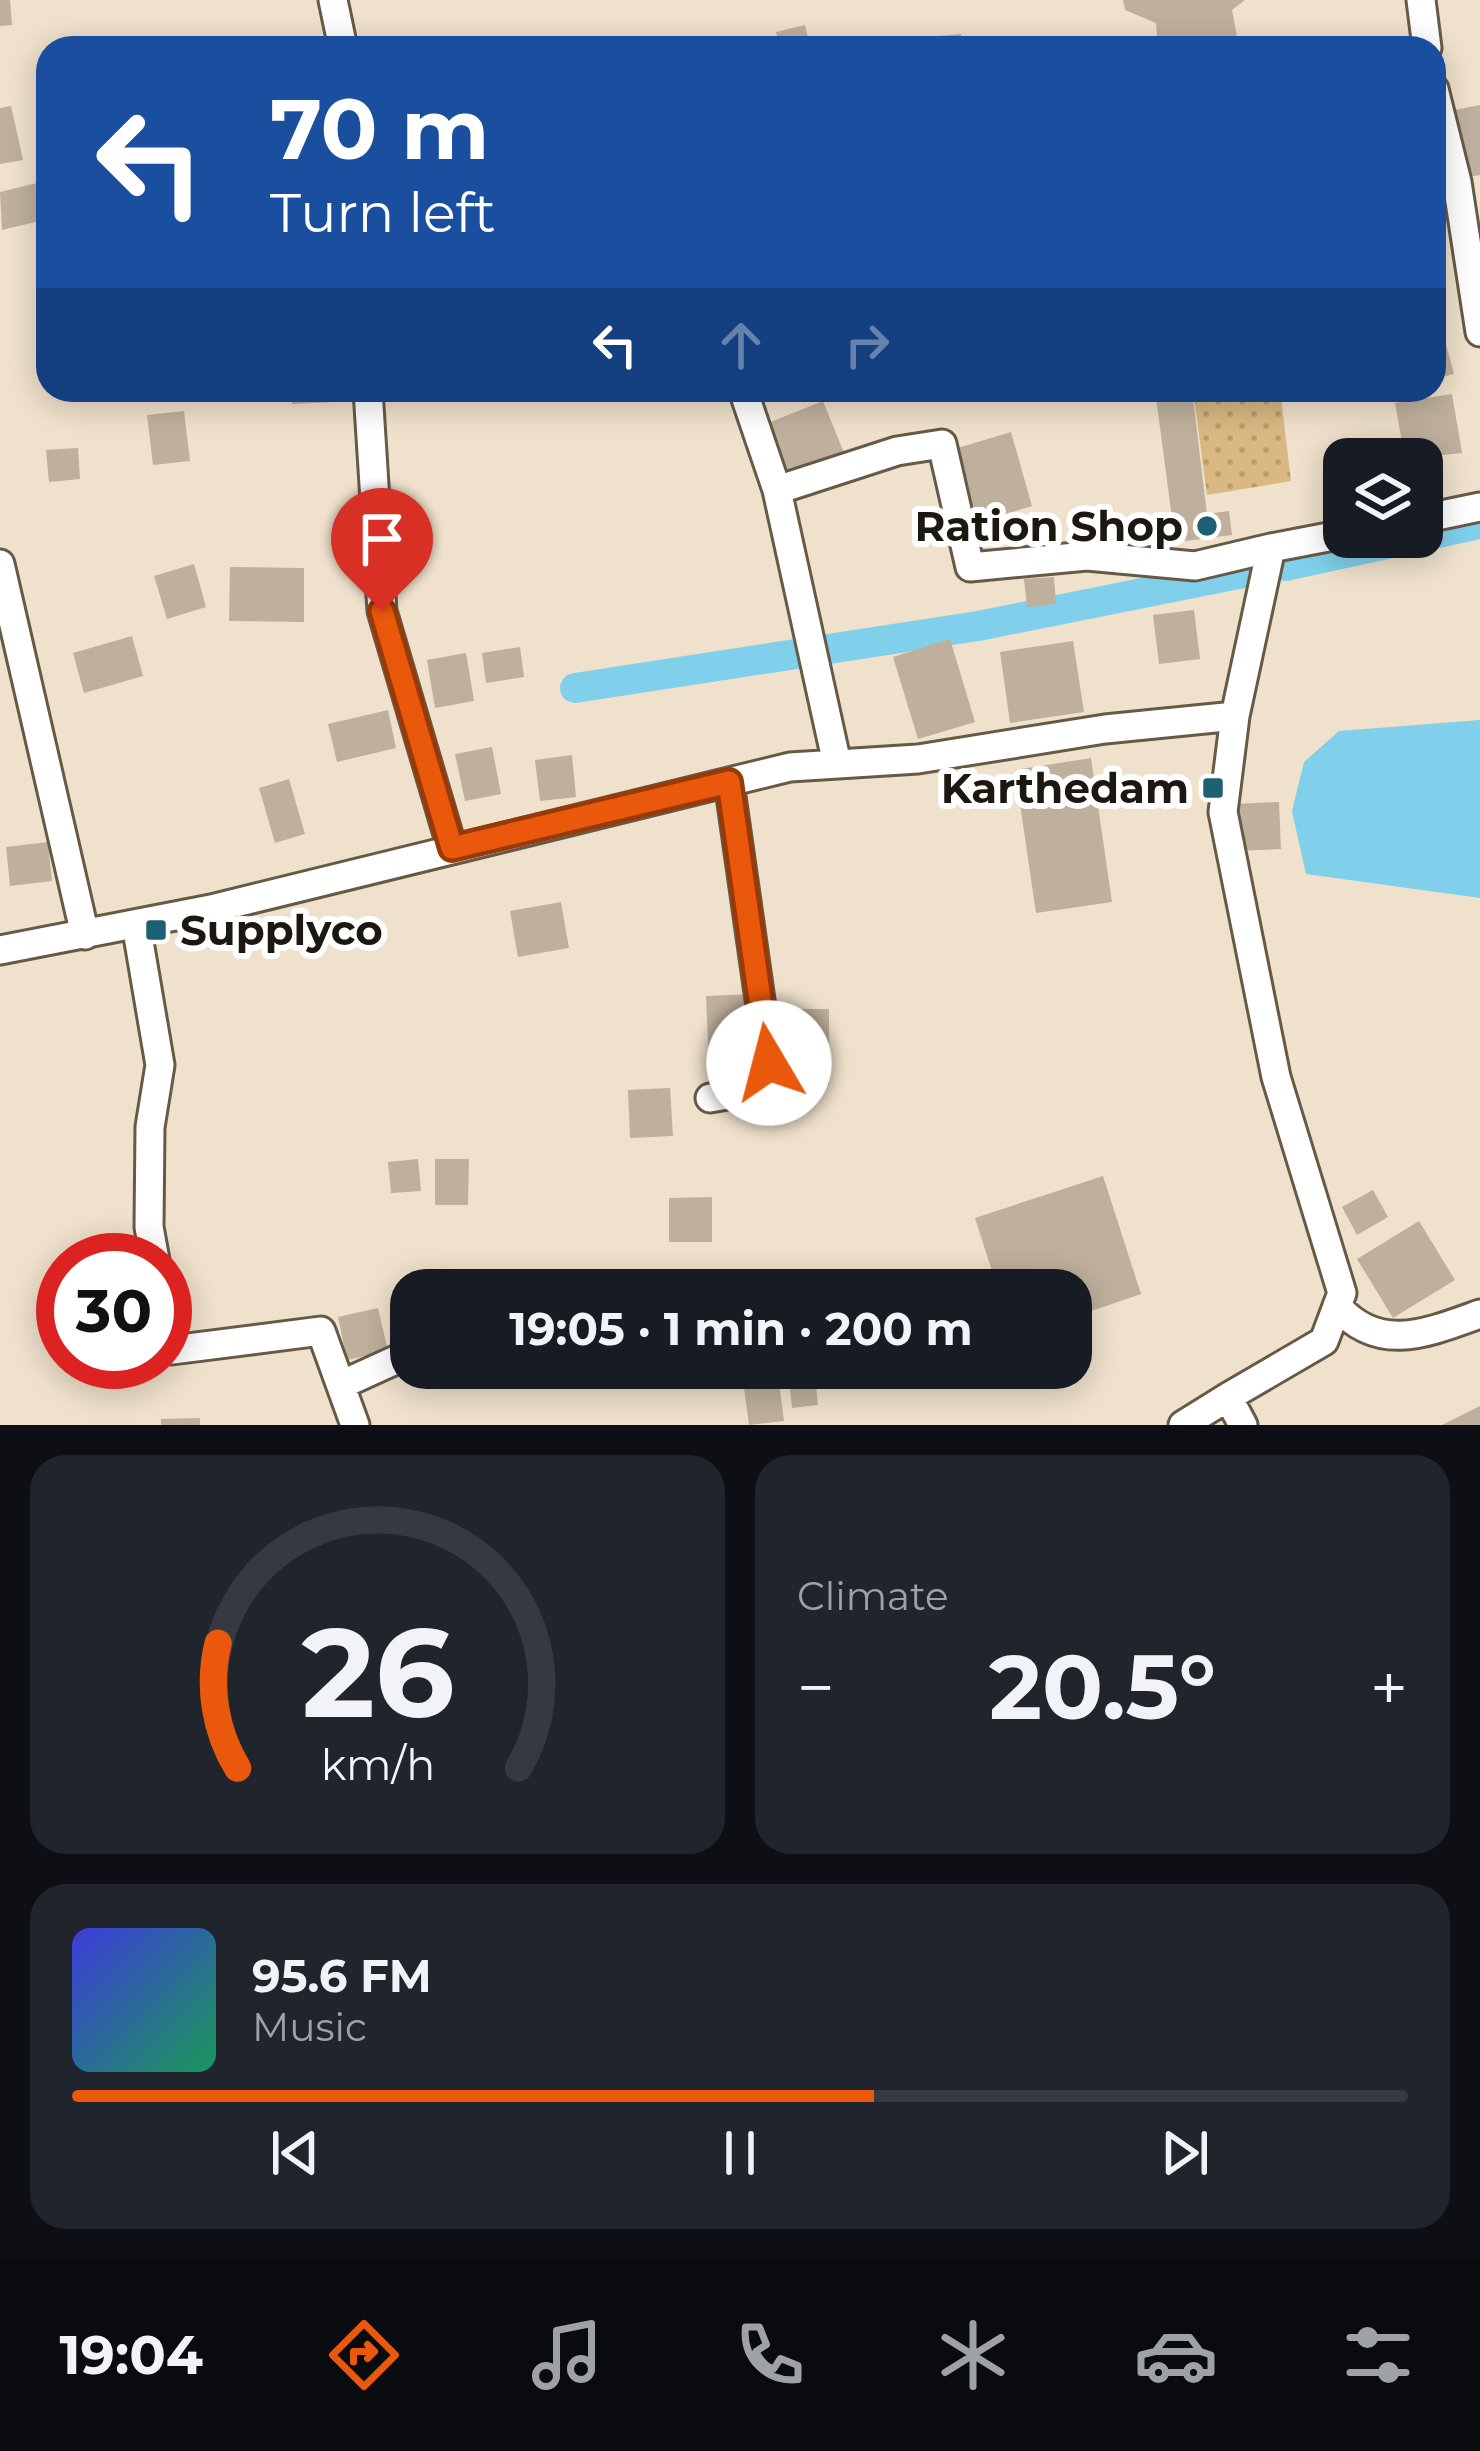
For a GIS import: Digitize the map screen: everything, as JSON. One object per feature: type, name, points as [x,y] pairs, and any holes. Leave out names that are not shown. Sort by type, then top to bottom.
[{"type":"street","points":[[333,0],[340,36]]},
{"type":"street","points":[[1421,0],[1426,36]]},
{"type":"street","points":[[1446,138],[1480,332]]},
{"type":"street","points":[[369,402],[382,611],[452,848]]},
{"type":"street","points":[[747,402],[777,490],[836,764]]},
{"type":"street","points":[[777,490],[897,452],[942,444],[970,567],[1087,556],[1195,566],[1323,538]]},
{"type":"street","points":[[1443,515],[1480,507]]},
{"type":"street","points":[[1183,1425],[1324,1341],[1342,1293],[1276,1077],[1223,812],[1235,716],[1270,548]]},
{"type":"street","points":[[0,565],[85,935]]},
{"type":"street","points":[[0,950],[136,924],[790,766],[918,759],[1105,729],[1235,716]]},
{"type":"street","points":[[710,1098],[751,1091],[769,1063],[729,782]]},
{"type":"street","points":[[136,924],[160,1065],[150,1127],[150,1233]]},
{"type":"street","points":[[1337,1306],[1356,1328],[1381,1337],[1435,1331],[1480,1314]]},
{"type":"street","points":[[192,1347],[321,1331],[356,1425]]},
{"type":"street","points":[[343,1384],[390,1363]]},
{"type":"street","points":[[1228,1397],[1243,1425]]},
{"type":"shaded area","points":[[1195,402],[1281,402],[1291,481],[1207,495]]},
{"type":"water","points":[[1480,720],[1480,898],[1306,874],[1292,811],[1304,762],[1339,731]]},
{"type":"building","points":[[0,0],[10,0],[12,25],[0,26]]},
{"type":"building","points":[[1123,0],[1245,0],[1232,10],[1237,36],[1157,36],[1156,23],[1125,10]]},
{"type":"building","points":[[805,25],[808,36],[777,36],[776,32]]},
{"type":"building","points":[[1480,105],[1480,175],[1468,177],[1454,110]]},
{"type":"building","points":[[11,106],[23,160],[0,164],[0,108]]},
{"type":"building","points":[[36,183],[36,222],[2,230],[0,192]]},
{"type":"building","points":[[1446,344],[1454,374],[1446,376]]},
{"type":"building","points":[[1452,394],[1462,453],[1443,455],[1443,438],[1401,438],[1395,403],[1446,402],[1446,395]]},
{"type":"building","points":[[823,402],[846,458],[790,480],[768,423]]},
{"type":"building","points":[[1157,402],[1193,402],[1207,514],[1229,511],[1232,535],[1185,541],[1182,516],[1172,518]]},
{"type":"building","points":[[184,411],[190,461],[153,465],[147,415]]},
{"type":"building","points":[[1011,432],[1032,506],[975,523],[954,449]]},
{"type":"building","points":[[78,448],[80,479],[49,482],[46,450]]},
{"type":"building","points":[[194,564],[206,607],[167,619],[154,576]]},
{"type":"building","points":[[230,567],[304,568],[304,622],[229,621]]},
{"type":"building","points":[[1054,577],[1056,604],[1027,607],[1024,579]]},
{"type":"building","points":[[1194,610],[1200,659],[1159,664],[1153,615]]},
{"type":"building","points":[[132,636],[143,676],[84,693],[73,653]]},
{"type":"building","points":[[950,639],[975,722],[918,739],[893,657]]},
{"type":"building","points":[[1073,641],[1084,712],[1010,723],[1000,652]]},
{"type":"building","points":[[520,647],[524,677],[486,683],[482,653]]},
{"type":"building","points":[[466,653],[474,701],[435,708],[427,660]]},
{"type":"building","points":[[388,710],[396,748],[337,762],[328,724]]},
{"type":"building","points":[[492,747],[501,794],[465,801],[455,754]]},
{"type":"building","points":[[572,755],[576,797],[540,801],[535,760]]},
{"type":"building","points":[[1091,758],[1112,902],[1036,913],[1015,770]]},
{"type":"building","points":[[289,779],[305,834],[275,843],[259,788]]},
{"type":"building","points":[[1279,802],[1281,849],[1235,851],[1233,804]]},
{"type":"building","points":[[48,842],[52,881],[10,886],[6,847]]},
{"type":"building","points":[[561,902],[569,948],[518,957],[510,911]]},
{"type":"building","points":[[753,994],[754,1062],[709,1063],[706,996]]},
{"type":"building","points":[[785,1009],[829,1009],[829,1085],[786,1086]]},
{"type":"building","points":[[670,1088],[673,1136],[630,1138],[628,1090]]},
{"type":"building","points":[[418,1159],[421,1191],[391,1193],[388,1162]]},
{"type":"building","points":[[435,1159],[469,1159],[468,1205],[435,1205]]},
{"type":"building","points":[[1103,1176],[1141,1294],[1092,1311],[1092,1269],[991,1269],[975,1218]]},
{"type":"building","points":[[1373,1190],[1388,1217],[1357,1235],[1342,1207]]},
{"type":"building","points":[[712,1197],[712,1242],[669,1242],[669,1198]]},
{"type":"building","points":[[1419,1221],[1455,1280],[1393,1318],[1357,1259]]},
{"type":"building","points":[[378,1308],[388,1351],[347,1360],[338,1317]]},
{"type":"building","points":[[744,1389],[780,1389],[784,1421],[749,1425]]},
{"type":"building","points":[[790,1389],[816,1389],[818,1405],[792,1408]]},
{"type":"building","points":[[1480,1406],[1480,1425],[1442,1425]]},
{"type":"building","points":[[200,1418],[200,1425],[161,1425],[161,1419]]},
{"type":"waterway","points":[[1285,566],[1480,524]]},
{"type":"waterway","points":[[575,688],[978,626],[1248,572]]},
{"type":"place","name":"Ration Shop","points":[[1207,526]]},
{"type":"place","name":"Karthedam","points":[[1213,788]]},
{"type":"place","name":"Supplyco","points":[[156,930]]},
{"type":"route","points":[[382,611],[452,848],[729,782],[769,1063]]}]
